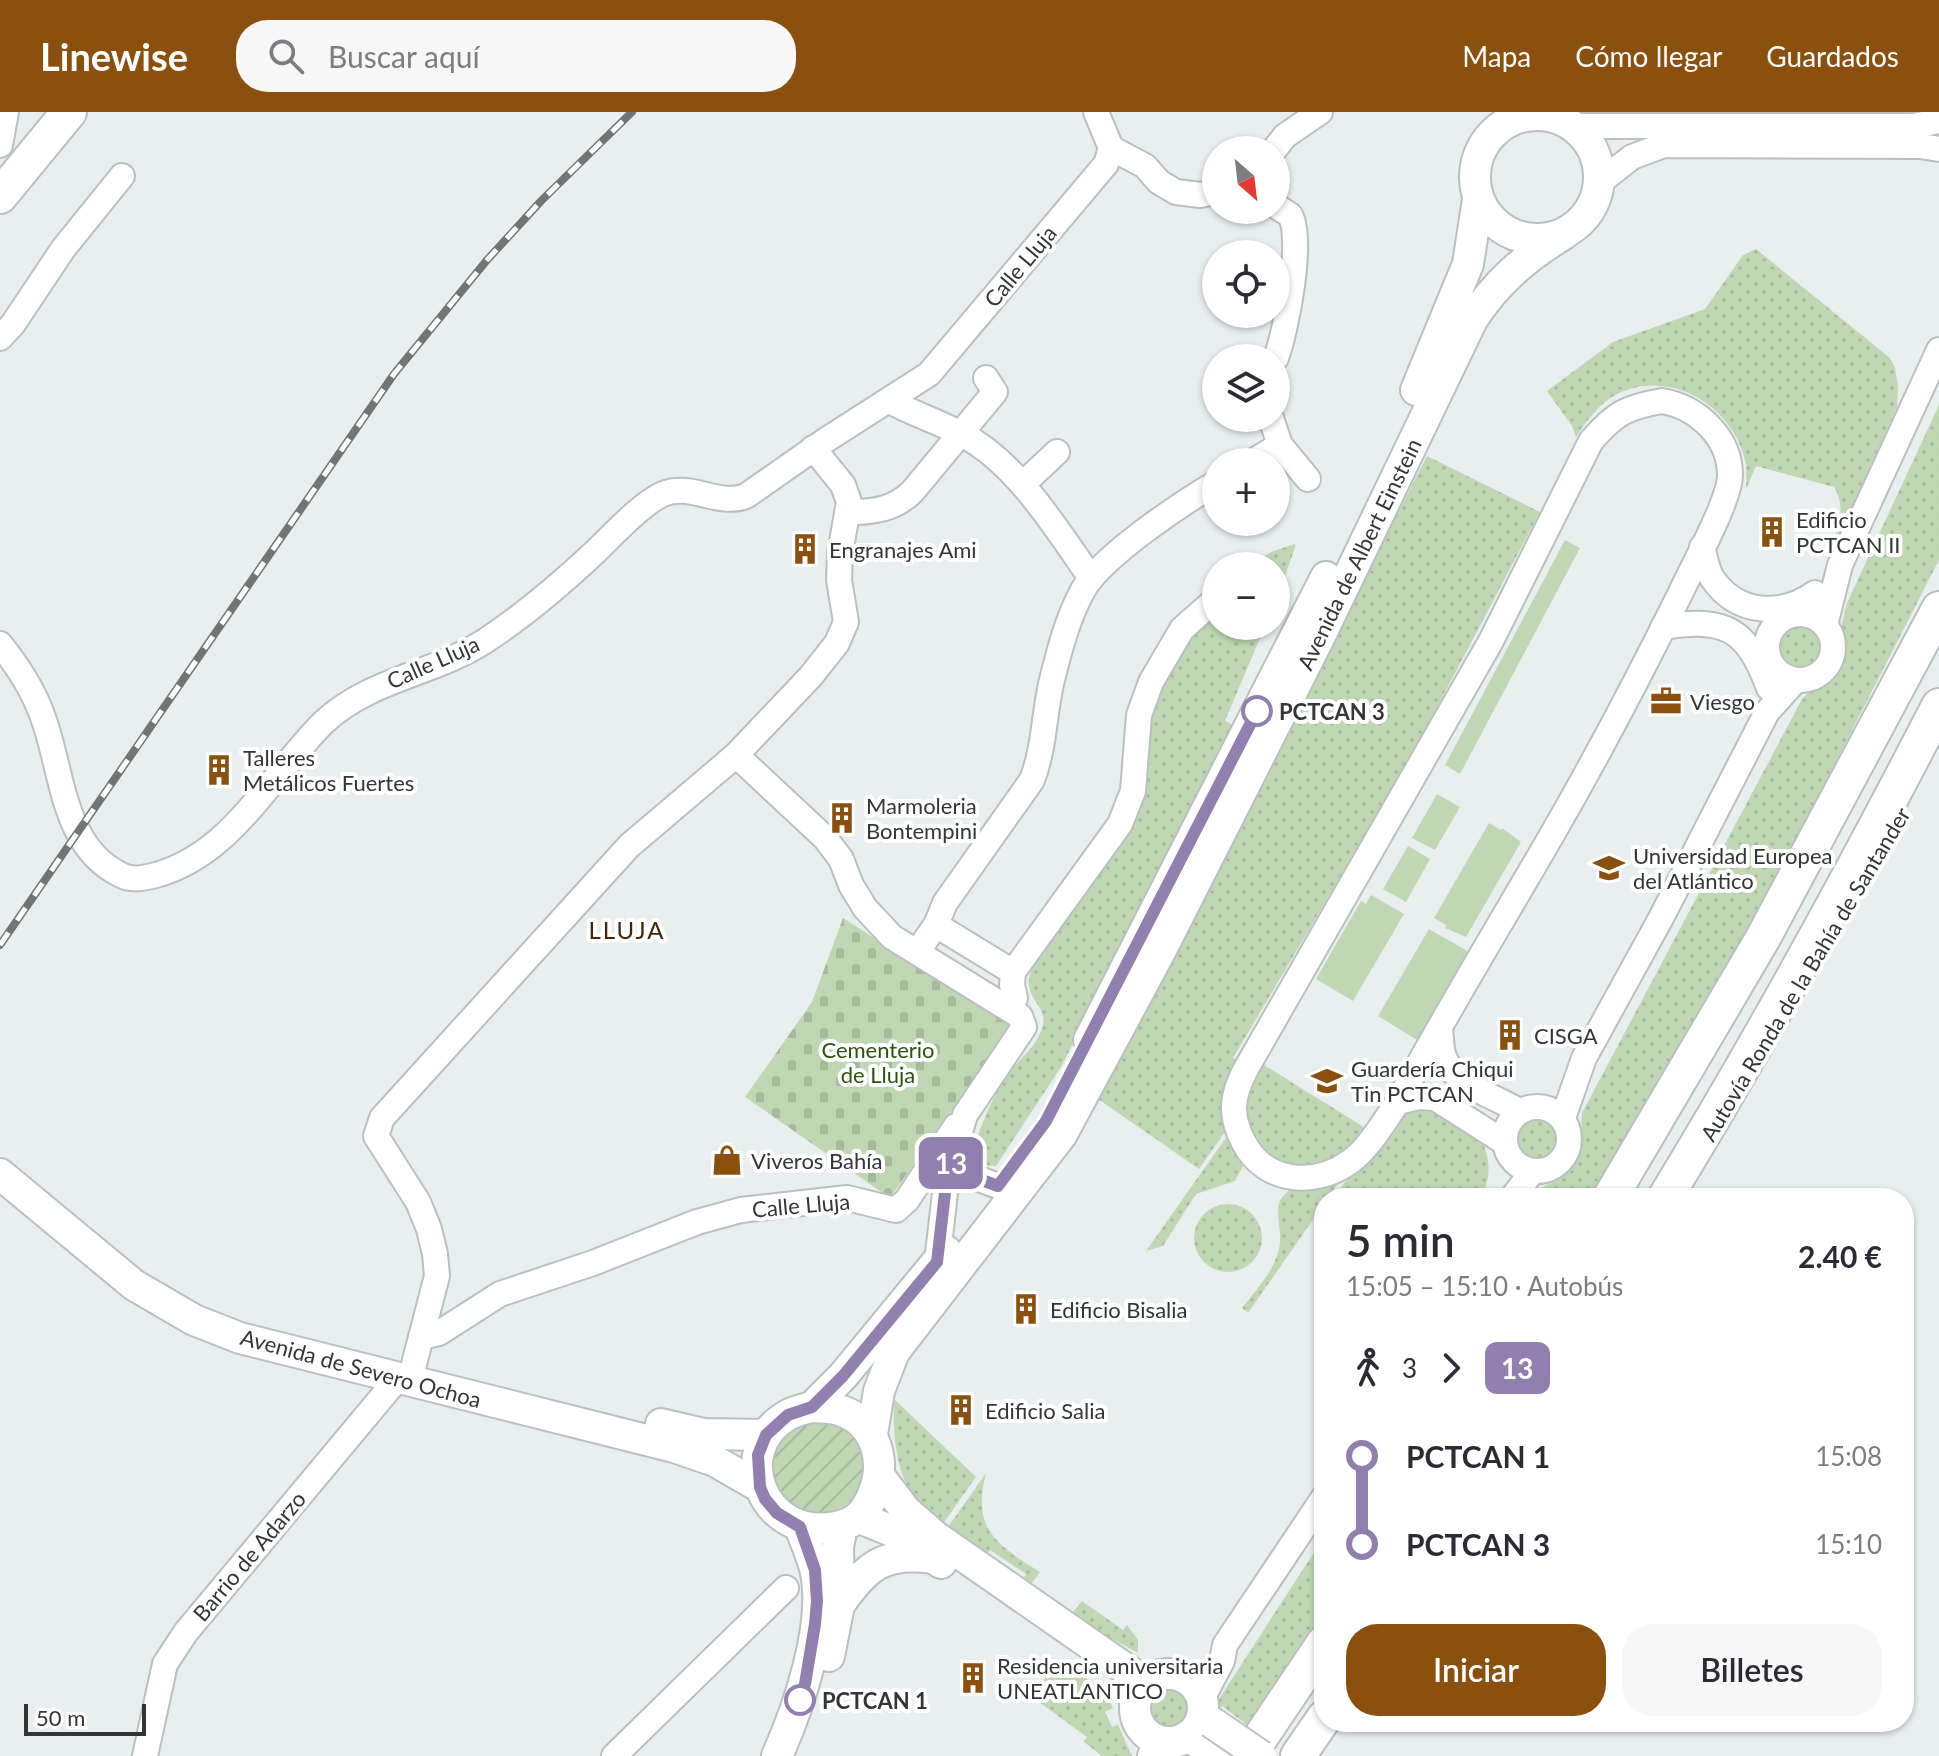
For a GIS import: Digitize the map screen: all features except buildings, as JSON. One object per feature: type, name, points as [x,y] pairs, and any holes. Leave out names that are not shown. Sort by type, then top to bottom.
[{"type":"highway","points":[[6,176],[69,112]]},
{"type":"highway","points":[[1837,803],[1939,586]]},
{"type":"highway","points":[[1616,1188],[1733,991],[1939,609]]},
{"type":"highway","points":[[1672,1188],[1806,958],[1939,706]]},
{"type":"highway","name":"Autovía Ronda de la Bahía de Santander","points":[[1672,1188],[1840,922],[1939,748]]},
{"type":"highway","points":[[1248,1756],[1314,1658]]},
{"type":"highway","points":[[1298,1756],[1314,1732]]},
{"type":"main road","points":[[1537,114],[1555,117],[1575,126],[1593,149],[1600,182],[1587,214],[1564,234],[1530,239],[1514,235],[1492,220],[1478,199],[1476,166],[1484,143],[1494,131],[1521,116],[1537,114]]},
{"type":"main road","name":"Avenida de Albert Einstein","points":[[812,1407],[843,1376],[937,1262],[1046,1121],[1394,441],[1461,285],[1471,250],[1478,199]]},
{"type":"main road","name":"Avenida de Albert Einstein","points":[[872,1434],[879,1391],[894,1352],[1062,1134],[1161,950],[1320,636],[1472,320],[1511,271],[1536,250],[1564,234]]},
{"type":"main road","name":"Avenida de Severo Ochoa","points":[[0,1150],[134,1285],[194,1320],[240,1338],[411,1360],[704,1434],[766,1435]]},
{"type":"main road","name":"Avenida de Severo Ochoa","points":[[0,1174],[70,1221]]},
{"type":"main road","name":"Avenida de Severo Ochoa","points":[[411,1360],[715,1461],[760,1487]]},
{"type":"main road","points":[[796,1756],[821,1693],[839,1605],[838,1547],[851,1522],[880,1477],[880,1459],[872,1434],[842,1410],[812,1407],[788,1415],[766,1435],[758,1455],[760,1487],[777,1513],[800,1527],[821,1530],[851,1522],[899,1534],[1111,1679],[1141,1691]]},
{"type":"main road","points":[[880,1477],[906,1511],[936,1537],[1141,1691]]},
{"type":"main road","points":[[777,1756],[805,1684],[817,1601],[815,1570],[800,1527]]},
{"type":"main road","points":[[839,1605],[865,1571],[882,1560],[915,1555],[935,1558]]},
{"type":"main road","points":[[1203,1729],[1197,1690],[1180,1675],[1158,1675],[1141,1691],[1137,1719],[1154,1748],[1203,1729],[1261,1756]]},
{"type":"street","points":[[0,145],[6,112]]},
{"type":"street","points":[[1096,112],[1111,148],[1145,166],[1159,182],[1176,192],[1202,195]]},
{"type":"street","points":[[1285,136],[1320,112]]},
{"type":"street","points":[[1575,126],[1913,126],[1939,121]]},
{"type":"street","points":[[1600,182],[1632,157],[1664,145],[1920,146],[1939,149]]},
{"type":"street","name":"Calle Lluja","points":[[0,644],[40,710],[77,832],[88,849],[111,869],[131,879],[182,865],[213,844],[248,811],[310,737],[340,708],[365,692],[441,664],[485,641],[581,565],[660,495],[680,491],[737,500],[929,374],[1106,164],[1111,148]]},
{"type":"street","points":[[0,338],[13,324],[63,249],[122,176]]},
{"type":"street","points":[[1281,344],[1289,318],[1295,235],[1290,215]]},
{"type":"street","points":[[1563,1118],[1584,1058],[1661,918],[1768,700],[1771,664],[1767,645],[1775,626],[1792,616],[1814,611],[1840,565],[1939,350]]},
{"type":"street","points":[[847,513],[886,509],[902,501],[995,392],[986,378]]},
{"type":"street","points":[[890,401],[959,433],[1023,484],[1091,578]]},
{"type":"street","points":[[1662,401],[1683,405],[1701,417],[1720,440],[1728,458],[1731,477],[1720,511],[1663,627],[1555,829],[1398,1102],[1375,1134],[1352,1160],[1322,1175],[1294,1179],[1270,1172],[1250,1154],[1235,1121],[1237,1087],[1247,1067],[1491,641],[1591,441],[1611,418],[1633,406],[1662,401]]},
{"type":"street","points":[[1276,432],[1280,445],[1308,479]]},
{"type":"street","points":[[1275,448],[1280,445]]},
{"type":"street","points":[[411,1360],[437,1276],[435,1254],[418,1202],[376,1136],[382,1118],[629,846],[736,755],[811,676],[837,643],[846,622],[839,580],[840,553],[849,502],[843,485],[813,448]]},
{"type":"street","points":[[1023,484],[1057,452]]},
{"type":"street","points":[[917,952],[936,925],[945,903],[1032,780],[1040,759],[1046,710],[1064,635],[1091,578],[1145,532],[1202,493]]},
{"type":"street","points":[[1702,547],[1711,577],[1726,593],[1764,611],[1783,609],[1802,602],[1814,611],[1833,640],[1831,661],[1816,676],[1796,680],[1768,700]]},
{"type":"street","points":[[1814,611],[1840,565]]},
{"type":"street","name":"Calle Lluja","points":[[411,1360],[439,1333],[500,1294],[593,1263],[697,1222],[741,1210],[790,1202],[847,1198],[896,1210],[907,1200],[945,1139],[965,1115],[1024,1027],[1020,1016],[1008,1008],[1015,998],[1013,972],[1120,824],[1133,791],[1139,715],[1151,682],[1182,629],[1202,611]]},
{"type":"street","points":[[1663,627],[1697,622],[1730,631],[1754,652],[1768,700]]},
{"type":"street","points":[[1771,664],[1782,674],[1796,680]]},
{"type":"street","points":[[736,755],[825,838],[841,859],[851,885],[877,924],[892,937],[1008,1008]]},
{"type":"street","points":[[936,925],[1013,972]]},
{"type":"street","points":[[1398,1102],[1418,1097],[1435,1098],[1504,1142],[1511,1158],[1520,1167],[1532,1172],[1557,1165],[1566,1154],[1570,1142],[1569,1129],[1563,1118],[1529,1109],[1468,1084],[1452,1070],[1444,1056],[1440,1029]]},
{"type":"street","points":[[1504,1142],[1508,1123],[1529,1109],[1584,1058]]},
{"type":"street","name":"Calle Lluja","points":[[937,1262],[947,1176],[965,1115]]},
{"type":"street","points":[[959,1140],[959,1166],[971,1176],[998,1186]]},
{"type":"street","points":[[1520,1188],[1532,1172]]},
{"type":"street","name":"Barrio de Adarzo","points":[[145,1756],[165,1664],[186,1632],[411,1360]]},
{"type":"street","points":[[1203,1729],[1225,1645],[1314,1512]]},
{"type":"street","points":[[614,1756],[786,1588]]},
{"type":"green space","points":[[1756,249],[1890,358],[1895,368],[1897,407],[1839,537],[1833,543],[1841,508],[1834,487],[1756,466],[1746,489],[1746,464],[1740,444],[1715,410],[1699,398],[1660,386],[1619,393],[1600,406],[1576,437],[1572,426],[1547,391],[1613,342],[1705,309],[1743,255]]},
{"type":"green space","points":[[1939,405],[1939,560],[1774,883],[1600,1188],[1542,1188],[1559,1179],[1573,1166],[1579,1150],[1582,1113],[1801,701],[1831,677],[1838,667],[1847,603]]},
{"type":"green space","points":[[1427,456],[1540,512],[1406,766],[1233,1058],[1242,1063],[1231,1123],[1199,1169],[1098,1099]]},
{"type":"green space","points":[[1565,540],[1580,548],[1460,774],[1445,765]]},
{"type":"green space","points":[[1295,544],[1290,562],[1290,552],[1271,552]]},
{"type":"green space","points":[[1202,624],[1202,640],[1259,640],[1225,721],[1235,726],[1061,1067],[996,1166],[976,1165],[970,1160],[992,1101],[1042,1029],[1042,1013],[1029,985],[1034,965],[1030,962],[1127,823],[1143,746],[1166,663]]},
{"type":"green space","points":[[1800,625],[1816,632],[1823,648],[1816,664],[1800,671],[1784,664],[1777,648],[1784,632]]},
{"type":"green space","points":[[1437,794],[1460,807],[1435,850],[1412,838]]},
{"type":"green space","points":[[1489,823],[1521,842],[1466,937],[1445,928],[1446,925],[1434,918]]},
{"type":"green space","points":[[1408,846],[1430,859],[1406,902],[1383,889]]},
{"type":"green space","points":[[1371,895],[1404,914],[1353,1001],[1316,979],[1361,901],[1366,904]]},
{"type":"green space","name":"Cementerio de Lluja","points":[[843,918],[1011,1026],[890,1198],[745,1097],[812,1002]]},
{"type":"green space","points":[[1429,929],[1469,952],[1417,1040],[1378,1016]]},
{"type":"green space","points":[[1259,1062],[1367,1129],[1340,1161],[1292,1169],[1262,1151],[1248,1128],[1244,1099]]},
{"type":"green space","points":[[1428,1106],[1480,1138],[1489,1168],[1485,1188],[1341,1188],[1373,1145],[1380,1149],[1403,1116]]},
{"type":"green space","points":[[1539,1119],[1555,1126],[1562,1142],[1555,1158],[1539,1165],[1523,1158],[1516,1142],[1523,1126]]},
{"type":"green space","points":[[1232,1129],[1244,1164],[1235,1181],[1196,1194],[1163,1246],[1146,1251]]},
{"type":"green space","points":[[1345,1174],[1335,1188],[1314,1188],[1314,1218],[1248,1313],[1242,1308],[1269,1273],[1277,1257],[1280,1201],[1294,1188]]},
{"type":"green space","points":[[1221,1204],[1235,1204],[1247,1209],[1257,1219],[1262,1238],[1257,1257],[1247,1267],[1235,1272],[1221,1272],[1209,1267],[1199,1257],[1194,1245],[1194,1231],[1199,1219],[1209,1209]]},
{"type":"green space","points":[[894,1399],[976,1477],[942,1525],[927,1514],[907,1486],[894,1434]]},
{"type":"green space","points":[[809,1422],[827,1422],[844,1429],[857,1442],[864,1468],[857,1494],[844,1507],[827,1514],[809,1514],[792,1507],[779,1494],[772,1477],[772,1459],[779,1442],[792,1429]]},
{"type":"green space","points":[[986,1473],[982,1492],[985,1522],[1000,1544],[1040,1572],[1031,1584],[1023,1579],[1026,1574],[990,1550],[987,1554],[948,1527]]},
{"type":"green space","points":[[1314,1552],[1314,1631],[1250,1727],[1222,1706],[1182,1756]]},
{"type":"green space","points":[[1082,1601],[1123,1630],[1127,1625],[1138,1640],[1138,1653],[1095,1629],[1073,1612]]},
{"type":"green space","points":[[1057,1660],[1089,1680],[1109,1700],[1113,1708],[1105,1712],[1112,1727],[1118,1725],[1132,1756],[1102,1756],[1084,1742],[1087,1737],[1032,1697]]},
{"type":"green space","points":[[1169,1682],[1188,1689],[1195,1708],[1188,1727],[1169,1734],[1150,1727],[1143,1708],[1150,1689]]},
{"type":"railway","points":[[0,945],[394,374],[487,260],[541,201],[632,112]]},
{"type":"bus line","name":"13","points":[[800,1700],[815,1624],[815,1570],[800,1527],[777,1513],[760,1487],[758,1455],[766,1435],[788,1415],[812,1407],[843,1376],[937,1262],[947,1176],[959,1140],[959,1166],[971,1176],[998,1186],[1046,1121],[1257,711]]},
{"type":"place","name":"Edificio PCTCAN II","points":[[1772,532]]},
{"type":"place","name":"Engranajes Ami","points":[[805,549]]},
{"type":"place","name":"Viesgo","points":[[1666,701]]},
{"type":"place","name":"PCTCAN 3","points":[[1257,711]]},
{"type":"place","name":"Talleres Metálicos Fuertes","points":[[219,770]]},
{"type":"place","name":"Marmoleria Bontempini","points":[[842,818]]},
{"type":"place","name":"Universidad Europea del Atlántico","points":[[1609,868]]},
{"type":"place","name":"CISGA","points":[[1510,1035]]},
{"type":"place","name":"Guardería Chiqui Tin PCTCAN","points":[[1327,1081]]},
{"type":"place","name":"Viveros Bahía","points":[[727,1160]]},
{"type":"place","name":"Edificio Bisalia","points":[[1026,1309]]},
{"type":"place","name":"Edificio Salia","points":[[961,1410]]},
{"type":"place","name":"Residencia universitaria UNEATLANTICO","points":[[973,1678]]},
{"type":"place","name":"PCTCAN 1","points":[[800,1700]]},
{"type":"district","name":"LLUJA","points":[[627,929]]}]
